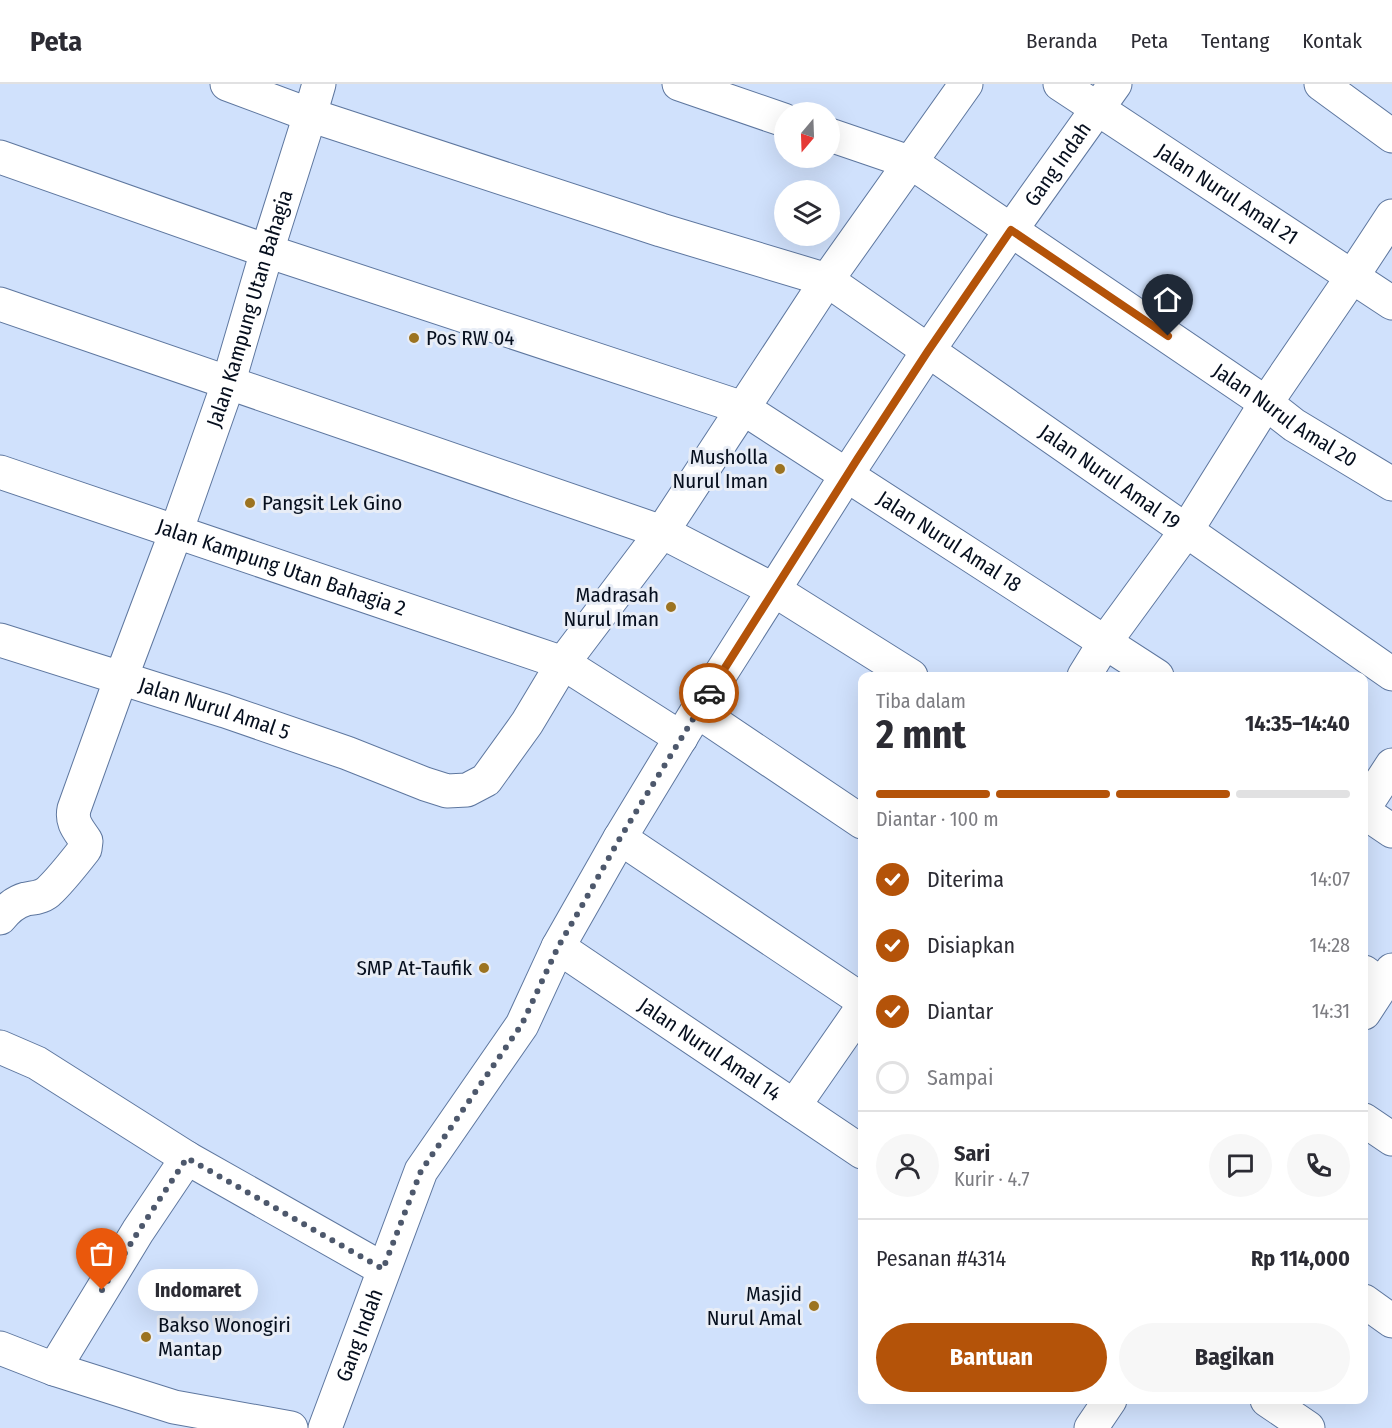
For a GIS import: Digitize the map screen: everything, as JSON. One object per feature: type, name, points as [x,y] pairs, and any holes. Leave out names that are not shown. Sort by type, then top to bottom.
[{"type":"street","name":"Jalan Nurul Amal 19","points":[[227,84],[310,115],[661,231],[827,280],[1392,674]]},
{"type":"street","name":"Jalan Kampung Utan Bahagia","points":[[0,918],[14,904],[47,893],[85,849],[86,841],[77,829],[72,816],[74,809],[228,384],[319,84]]},
{"type":"street","points":[[680,84],[774,117]]},
{"type":"street","name":"Jalan Nurul Amal 5","points":[[0,640],[225,711],[347,753],[425,784],[447,790],[466,790],[486,780],[527,723],[563,663],[662,532],[827,280],[966,84]]},
{"type":"street","name":"Jalan Nurul Amal 21","points":[[1060,84],[1107,97],[1352,277],[1392,303]]},
{"type":"street","points":[[1321,84],[1392,136]]},
{"type":"street","name":"Gang Indah","points":[[325,1428],[421,1171],[522,1024],[558,947],[620,838],[689,724],[846,476],[1011,230],[1107,97]]},
{"type":"street","name":"Jalan Nurul Amal 20","points":[[840,138],[912,163],[1266,403],[1294,425],[1392,484]]},
{"type":"street","name":"Jalan Nurul Amal 18","points":[[0,157],[267,251],[743,408],[1151,672]]},
{"type":"street","points":[[1086,672],[1105,642],[1186,531],[1266,403],[1392,216]]},
{"type":"street","points":[[0,304],[662,532],[774,590],[905,672]]},
{"type":"street","name":"Jalan Kampung Utan Bahagia 2","points":[[0,472],[563,663],[689,724],[858,820]]},
{"type":"street","points":[[1368,804],[1392,765]]},
{"type":"street","points":[[1368,813],[1392,831]]},
{"type":"street","points":[[620,838],[858,997]]},
{"type":"street","name":"Jalan Nurul Amal 14","points":[[558,947],[858,1149]]},
{"type":"street","points":[[1368,1003],[1379,976]]},
{"type":"street","points":[[794,1106],[858,1014]]},
{"type":"street","points":[[0,1047],[37,1063],[187,1158],[383,1269]]},
{"type":"street","points":[[1368,1123],[1392,1139]]},
{"type":"street","points":[[54,1369],[138,1232],[187,1158]]},
{"type":"street","points":[[1368,1304],[1392,1322]]},
{"type":"street","points":[[0,1348],[170,1418],[291,1428]]},
{"type":"street","points":[[1091,1428],[1107,1404]]},
{"type":"street","points":[[1273,1404],[1308,1428]]},
{"type":"way so far","points":[[102,1290],[187,1158],[383,1269],[421,1171],[522,1024],[558,947],[620,838],[709,693]]},
{"type":"place","name":"Pos RW 04","points":[[414,338]]},
{"type":"place","name":"Musholla Nurul Iman","points":[[780,469]]},
{"type":"place","name":"Pangsit Lek Gino","points":[[250,503]]},
{"type":"place","name":"Madrasah Nurul Iman","points":[[671,607]]},
{"type":"place","name":"SMP At-Taufik","points":[[484,968]]},
{"type":"place","name":"Indomaret","points":[[102,1290]]},
{"type":"place","name":"Masjid Nurul Amal","points":[[814,1306]]},
{"type":"place","name":"Bakso Wonogiri Mantap","points":[[146,1337]]},
{"type":"route","points":[[709,693],[858,458],[1011,230],[1168,336]]}]
